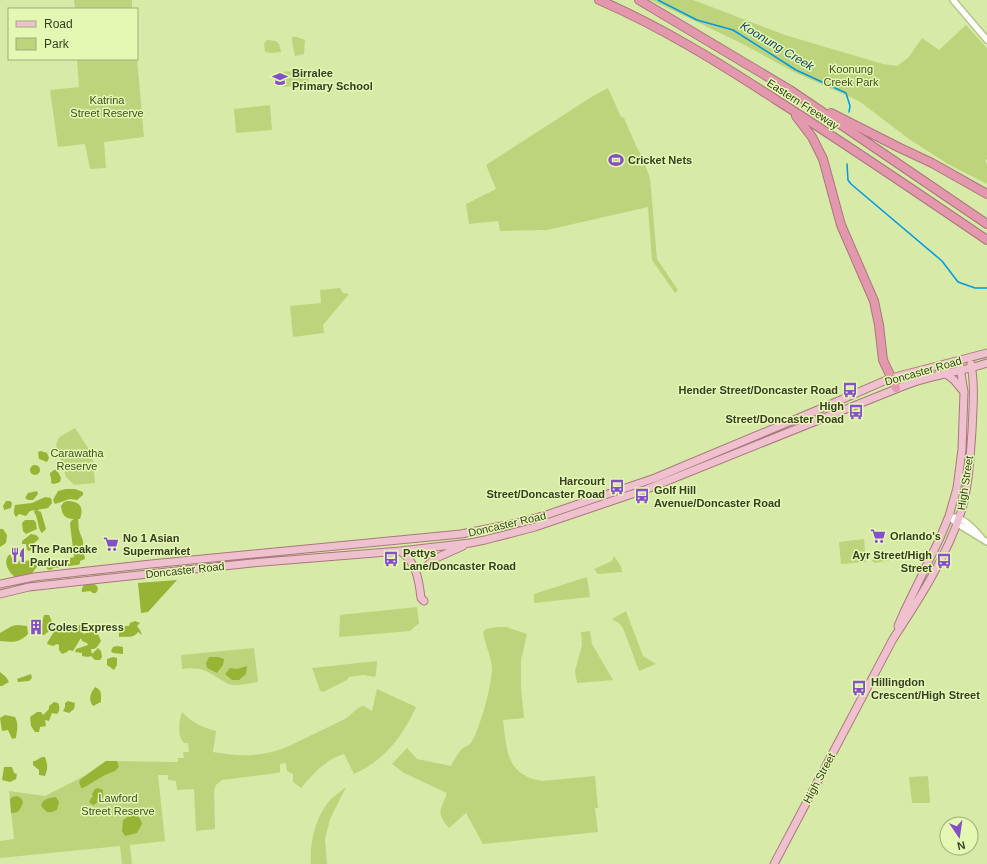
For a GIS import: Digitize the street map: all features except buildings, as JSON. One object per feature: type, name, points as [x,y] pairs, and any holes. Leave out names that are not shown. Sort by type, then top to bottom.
[{"type":"highway","name":"Eastern Freeway","points":[[599,0],[666,34],[740,76],[899,179],[987,240]]},
{"type":"highway","name":"Eastern Freeway","points":[[639,0],[790,90],[987,224]]},
{"type":"highway","points":[[790,90],[853,124],[932,163],[987,194]]},
{"type":"highway","points":[[784,104],[806,126],[823,159],[841,225],[874,301],[879,325],[882,354],[896,388]]},
{"type":"main road","name":"Doncaster Road","points":[[0,584],[51,575],[461,534],[496,528],[549,514],[655,478],[891,378],[987,352]]},
{"type":"main road","name":"High Street","points":[[774,864],[893,639],[911,612],[929,580],[958,520],[968,475],[972,421],[973,383],[969,358]]},
{"type":"main road","name":"High Street","points":[[893,639],[949,516],[959,478],[964,392],[959,360]]},
{"type":"main road","name":"Doncaster Road","points":[[0,594],[47,585],[470,543],[535,527],[647,489],[924,378],[961,371],[986,364]]},
{"type":"main road","points":[[973,383],[977,373],[986,364]]},
{"type":"main road","points":[[946,374],[954,380],[964,392]]},
{"type":"main road","points":[[840,400],[854,401],[872,393],[876,397]]},
{"type":"main road","points":[[421,538],[422,548]]},
{"type":"main road","points":[[427,566],[434,559],[470,543]]},
{"type":"main road","points":[[400,551],[408,556],[417,573],[421,598],[424,601]]},
{"type":"main road","points":[[232,557],[232,566]]},
{"type":"main road","name":"High Street","points":[[771,864],[779,854]]},
{"type":"street","points":[[951,0],[987,40]]},
{"type":"street","points":[[949,516],[958,520],[986,542]]},
{"type":"green space","points":[[74,0],[132,0],[132,8],[75,8]]},
{"type":"green space","name":"Koonung Creek Park","points":[[651,0],[693,0],[785,35],[883,64],[897,66],[908,58],[922,38],[939,50],[966,25],[987,48],[987,159],[985,160],[987,164],[987,184],[948,164],[909,139],[859,101],[794,72],[741,43]]},
{"type":"green space","points":[[292,37],[305,40],[304,54],[295,56]]},
{"type":"green space","points":[[267,40],[276,41],[279,44],[281,52],[265,52],[264,44]]},
{"type":"green space","name":"Katrina Street Reserve","points":[[77,60],[137,60],[144,137],[104,142],[106,168],[90,169],[85,144],[58,147],[50,90],[79,87]]},
{"type":"green space","points":[[308,70],[309,85],[283,87],[281,72]]},
{"type":"green space","points":[[608,88],[621,117],[624,118],[641,154],[650,178],[657,259],[678,290],[675,293],[652,260],[648,207],[547,230],[500,231],[498,221],[469,224],[466,204],[496,189],[486,165],[593,96]]},
{"type":"green space","points":[[270,105],[272,130],[236,133],[234,109]]},
{"type":"green space","points":[[340,288],[343,293],[349,294],[323,325],[324,333],[293,337],[290,306],[321,303],[320,290]]},
{"type":"green space","name":"Carawatha Reserve","points":[[75,428],[92,454],[95,483],[74,485],[66,477],[56,445],[61,436]]},
{"type":"green space","points":[[41,451],[47,453],[49,458],[47,462],[39,459],[38,452]]},
{"type":"green space","points":[[33,465],[37,465],[39,466],[39,474],[33,475],[30,472],[30,468]]},
{"type":"green space","points":[[57,470],[61,478],[60,482],[54,484],[51,483],[50,473]]},
{"type":"green space","points":[[75,489],[83,492],[83,495],[77,500],[70,499],[55,504],[53,500],[58,491]]},
{"type":"green space","points":[[37,491],[38,494],[33,500],[28,500],[25,498],[28,493]]},
{"type":"green space","points":[[45,497],[51,498],[52,503],[48,508],[37,510],[41,512],[46,529],[42,533],[39,529],[34,512],[35,510],[30,511],[26,516],[19,514],[16,517],[14,510],[15,505],[32,503]]},
{"type":"green space","points":[[6,501],[10,501],[12,503],[11,508],[4,510],[3,506]]},
{"type":"green space","points":[[64,502],[76,502],[82,511],[80,519],[78,519],[79,530],[83,542],[81,550],[84,552],[85,559],[80,561],[80,564],[77,565],[54,568],[50,570],[47,569],[46,565],[58,563],[70,564],[70,558],[74,557],[70,524],[74,519],[64,516],[61,506]]},
{"type":"green space","points":[[25,520],[34,520],[37,529],[26,534],[23,531],[22,523]]},
{"type":"green space","points":[[0,529],[3,529],[7,535],[6,543],[0,547]]},
{"type":"green space","points":[[31,534],[36,535],[39,538],[29,551],[27,550],[26,544],[22,544],[22,541]]},
{"type":"green space","points":[[864,539],[866,562],[841,564],[839,542]]},
{"type":"green space","points":[[10,554],[14,563],[17,564],[21,559],[25,561],[33,560],[37,563],[37,567],[32,573],[15,577],[10,572],[6,563],[6,560]]},
{"type":"green space","points":[[891,554],[894,556],[891,560],[875,563],[872,561],[873,559],[891,557]]},
{"type":"green space","points":[[614,556],[621,566],[622,572],[598,574],[594,569],[612,561]]},
{"type":"green space","points":[[587,577],[590,597],[534,603],[534,594]]},
{"type":"green space","points":[[177,580],[148,612],[141,613],[138,583]]},
{"type":"green space","points":[[89,582],[97,586],[98,589],[96,593],[90,591],[82,592],[82,588]]},
{"type":"green space","points":[[417,607],[419,623],[410,631],[339,637],[340,615]]},
{"type":"green space","points":[[626,611],[643,656],[656,664],[639,671],[623,628],[619,623],[612,619]]},
{"type":"green space","points":[[44,615],[49,615],[53,624],[52,629],[44,635],[37,634],[37,630],[42,625]]},
{"type":"green space","points":[[135,621],[140,623],[137,626],[142,635],[138,632],[132,636],[119,637],[119,628],[121,626],[129,626],[130,623]]},
{"type":"green space","points":[[79,625],[85,628],[83,634],[93,631],[98,634],[101,641],[97,647],[91,649],[92,654],[98,648],[101,651],[102,657],[100,660],[95,660],[91,656],[82,656],[82,653],[75,652],[76,649],[88,645],[82,641],[81,638],[73,651],[69,650],[62,654],[59,650],[59,645],[57,644],[53,646],[47,644],[55,628],[61,626]]},
{"type":"green space","points":[[12,626],[27,626],[28,634],[15,642],[0,641],[0,633]]},
{"type":"green space","points":[[506,627],[527,634],[521,660],[521,688],[524,718],[503,720],[510,760],[521,773],[530,778],[542,781],[595,776],[598,808],[595,808],[598,832],[483,844],[466,813],[449,828],[442,818],[440,811],[447,793],[404,773],[392,764],[407,748],[417,759],[451,766],[461,750],[471,743],[482,718],[488,696],[492,668],[483,632],[486,629]]},
{"type":"green space","points":[[590,631],[592,644],[613,680],[577,683],[575,671],[582,645],[581,632]]},
{"type":"green space","points":[[113,647],[123,647],[123,654],[113,653],[111,651]]},
{"type":"green space","points":[[254,648],[258,682],[232,685],[201,669],[182,669],[181,655]]},
{"type":"green space","points":[[113,657],[117,658],[117,665],[114,670],[107,665],[107,659]]},
{"type":"green space","points":[[209,657],[224,659],[223,665],[217,673],[207,668],[206,663]]},
{"type":"green space","points":[[377,661],[375,677],[363,675],[349,677],[347,680],[323,692],[320,690],[312,668]]},
{"type":"green space","points":[[247,666],[246,674],[239,680],[232,680],[225,674],[230,668],[237,669]]},
{"type":"green space","points":[[0,672],[9,682],[2,686],[0,686]]},
{"type":"green space","points":[[31,674],[32,678],[29,681],[18,682],[17,679]]},
{"type":"green space","points":[[95,687],[100,691],[101,702],[93,706],[90,701],[90,696]]},
{"type":"green space","name":"Lawford Street Reserve","points":[[377,689],[416,707],[405,728],[384,755],[354,774],[344,754],[337,756],[325,764],[301,788],[293,782],[293,774],[287,771],[286,763],[280,764],[280,772],[278,773],[222,780],[216,785],[214,790],[215,829],[196,831],[194,789],[177,790],[176,781],[168,780],[168,775],[158,775],[165,841],[130,845],[132,864],[122,864],[120,846],[0,858],[0,841],[14,839],[9,791],[45,796],[84,776],[106,761],[178,762],[178,758],[184,758],[183,752],[189,752],[188,743],[184,743],[180,736],[179,724],[182,712],[198,724],[216,731],[213,752],[232,755],[261,754],[280,750],[289,746],[345,719],[361,706],[364,706],[372,711]]},
{"type":"green space","points":[[68,701],[75,703],[74,709],[69,713],[63,711],[65,703]]},
{"type":"green space","points":[[54,702],[59,704],[58,713],[52,713],[49,721],[45,720],[46,726],[40,727],[39,732],[35,732],[31,726],[30,717],[37,712],[41,712],[43,715],[49,709],[49,706]]},
{"type":"green space","points":[[5,715],[15,717],[17,725],[16,738],[12,739],[8,730],[2,731],[0,718]]},
{"type":"green space","points":[[45,757],[47,765],[45,776],[39,775],[39,770],[33,765],[33,761]]},
{"type":"green space","points":[[106,761],[117,761],[119,767],[115,771],[81,788],[79,782],[81,779]]},
{"type":"green space","points":[[4,767],[12,767],[14,773],[17,774],[16,779],[10,782],[2,780]]},
{"type":"green space","points":[[928,776],[930,803],[912,803],[909,777]]},
{"type":"green space","points":[[346,787],[330,819],[325,839],[327,864],[311,864],[312,838],[321,813],[331,799]]},
{"type":"green space","points":[[98,788],[103,790],[103,797],[99,799],[97,798],[97,803],[93,805],[89,802],[93,797],[92,794],[95,789]]},
{"type":"green space","points":[[17,796],[21,798],[23,802],[18,812],[11,813],[10,799]]},
{"type":"green space","points":[[56,797],[59,802],[57,810],[47,812],[41,806],[45,800]]},
{"type":"green space","points":[[131,815],[138,817],[142,824],[137,833],[125,836],[122,831],[123,820]]},
{"type":"waterway","name":"Koonung Creek","points":[[658,0],[697,20],[733,30],[796,70],[846,93],[850,106],[849,112]]},
{"type":"waterway","name":"Koonung Creek","points":[[847,164],[848,180],[851,184],[942,261],[958,282],[975,288],[987,288]]},
{"type":"place","name":"Birralee Primary School","points":[[280,79]]},
{"type":"place","name":"Cricket Nets","points":[[616,160]]},
{"type":"place","name":"Hender Street/Doncaster Road","points":[[850,390]]},
{"type":"place","name":"High Street/Doncaster Road","points":[[856,412]]},
{"type":"place","name":"Harcourt Street/Doncaster Road","points":[[617,487]]},
{"type":"place","name":"Golf Hill Avenue/Doncaster Road","points":[[642,496]]},
{"type":"place","name":"Orlando's","points":[[878,536]]},
{"type":"place","name":"No 1 Asian Supermarket","points":[[111,544]]},
{"type":"place","name":"The Pancake Parlour","points":[[18,555]]},
{"type":"place","name":"Pettys Lane/Doncaster Road","points":[[391,559]]},
{"type":"place","name":"Ayr Street/High Street","points":[[944,561]]},
{"type":"place","name":"Coles Express","points":[[36,627]]},
{"type":"place","name":"Hillingdon Crescent/High Street","points":[[859,688]]}]
